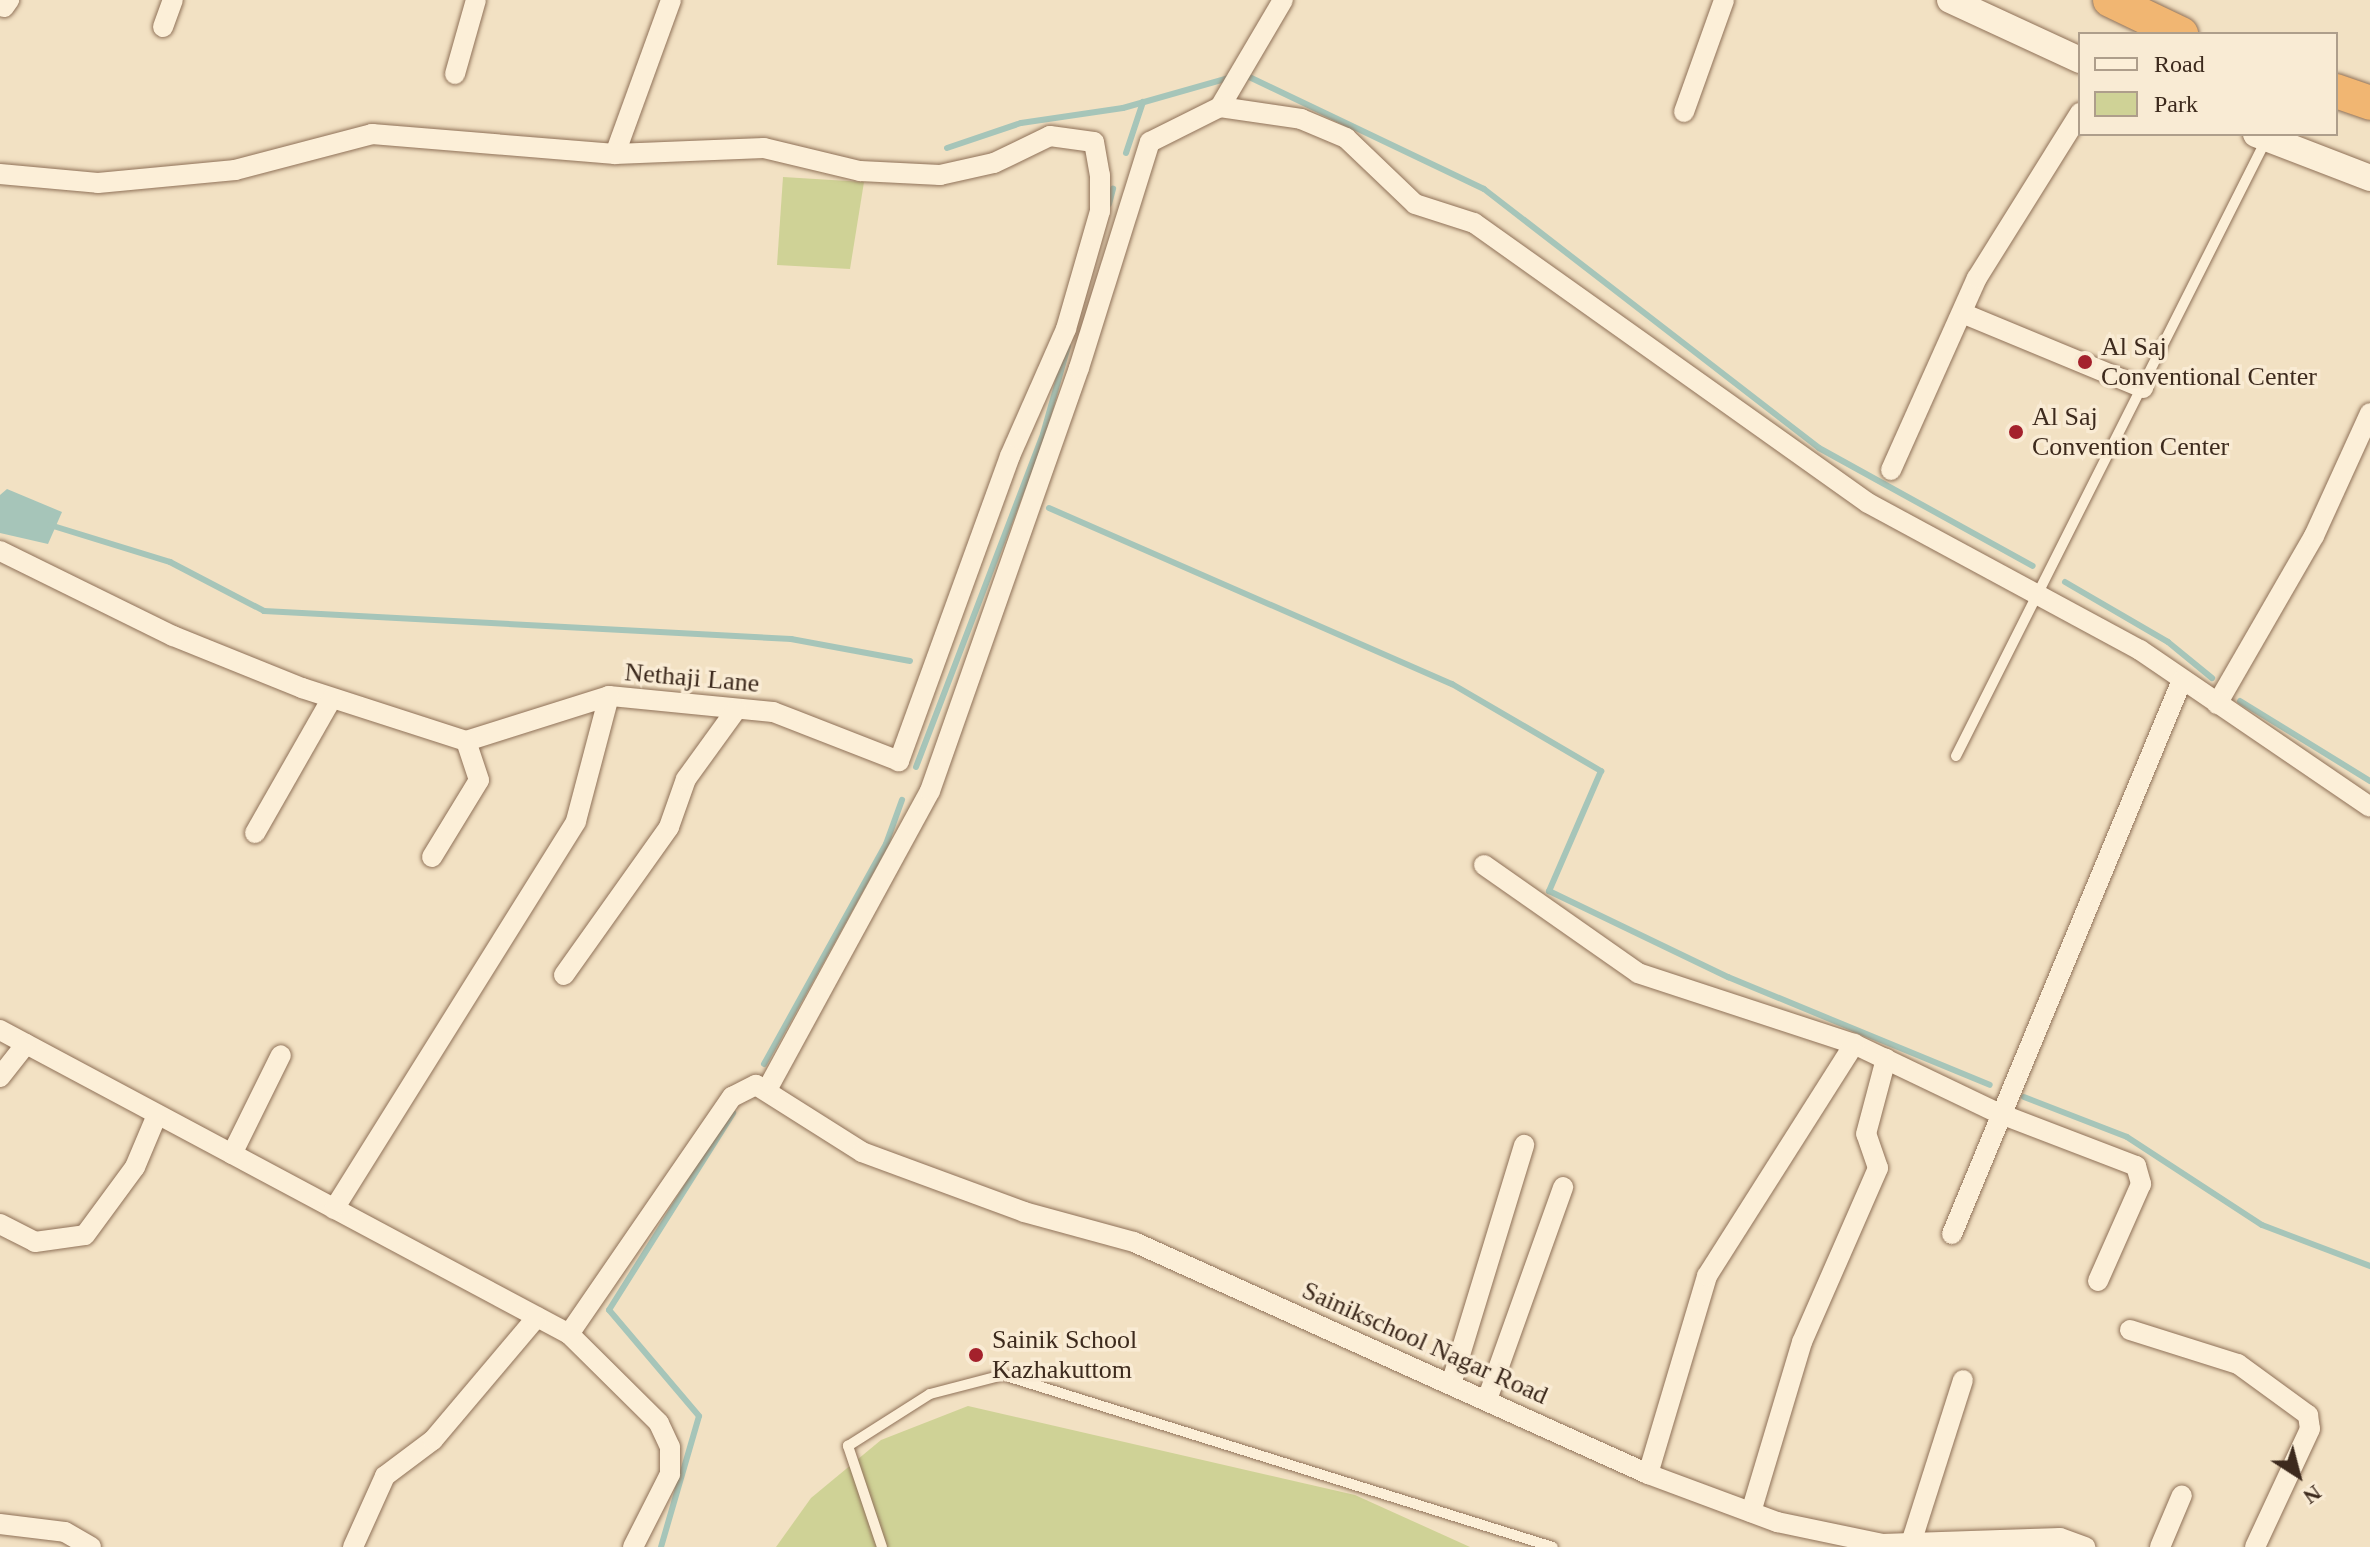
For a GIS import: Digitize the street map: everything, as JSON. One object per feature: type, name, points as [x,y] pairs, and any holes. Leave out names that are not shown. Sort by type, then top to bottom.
[{"type":"highway","points":[[2110,0],[2150,9],[2179,32]]},
{"type":"highway","points":[[2338,92],[2370,103]]},
{"type":"street","points":[[163,27],[173,0]]},
{"type":"street","points":[[455,74],[476,0]]},
{"type":"street","points":[[0,174],[98,183],[235,170],[372,134],[615,154],[671,0]]},
{"type":"street","points":[[569,1334],[732,1097],[756,1085],[768,1088],[930,791],[1150,142],[1220,107],[1283,0]]},
{"type":"street","points":[[1684,112],[1724,0]]},
{"type":"street","points":[[1950,0],[2078,59]]},
{"type":"street","points":[[1220,107],[1301,119],[1346,138],[1415,204],[1474,223],[1868,503],[2182,680],[2370,807]]},
{"type":"street","points":[[1891,470],[1993,249],[2078,116]]},
{"type":"street","name":"Nethaji Lane","points":[[466,741],[609,696],[773,712],[899,761],[1010,456],[1066,329],[1100,211],[1094,142],[1050,136],[994,163],[940,175],[860,171],[764,148],[615,154]]},
{"type":"street","points":[[2262,136],[2370,178]]},
{"type":"street","points":[[1962,313],[2143,388]]},
{"type":"street","points":[[2217,704],[2314,536],[2370,413]]},
{"type":"street","points":[[0,551],[173,636],[332,698],[466,741],[479,780],[432,857]]},
{"type":"street","points":[[1952,1234],[1998,1113],[2182,680]]},
{"type":"street","points":[[334,1209],[576,821],[609,696]]},
{"type":"street","points":[[255,833],[332,698]]},
{"type":"street","points":[[564,975],[669,827],[686,779],[736,710]]},
{"type":"street","points":[[1484,865],[1638,973],[1854,1044],[1998,1113],[2123,1160],[2142,1174],[2098,1281]]},
{"type":"street","points":[[0,1030],[569,1334],[659,1423],[670,1447],[670,1474],[633,1547]]},
{"type":"street","points":[[0,1077],[26,1044]]},
{"type":"street","points":[[1648,1474],[1707,1276],[1854,1044]]},
{"type":"street","points":[[232,1154],[281,1055]]},
{"type":"street","points":[[1751,1512],[1802,1342],[1878,1168],[1866,1134],[1886,1059]]},
{"type":"street","name":"Sainikschool Nagar Road","points":[[768,1088],[862,1152],[1024,1212],[1134,1242],[1488,1397],[1648,1474],[1751,1512],[1882,1544],[2060,1538],[2085,1547]]},
{"type":"street","points":[[0,1224],[35,1242],[85,1235],[135,1167],[157,1115]]},
{"type":"street","points":[[1452,1381],[1524,1145]]},
{"type":"street","points":[[1488,1397],[1563,1187]]},
{"type":"street","points":[[353,1547],[385,1476],[433,1440],[537,1317]]},
{"type":"street","points":[[2130,1330],[2238,1364],[2308,1415],[2310,1429],[2255,1547]]},
{"type":"street","points":[[1911,1543],[1963,1380]]},
{"type":"street","points":[[2160,1547],[2182,1495]]},
{"type":"street","points":[[0,1524],[65,1532],[91,1547]]},
{"type":"lane","points":[[1956,756],[2143,388],[2262,136]]},
{"type":"lane","points":[[882,1547],[848,1446],[930,1394],[1003,1375],[1553,1547]]},
{"type":"green space","points":[[783,177],[864,182],[850,269],[777,265]]},
{"type":"green space","points":[[968,1406],[1355,1495],[1470,1547],[776,1547],[811,1498],[881,1440]]},
{"type":"shaded area","points":[[7,489],[62,512],[48,544],[0,533],[0,495]]},
{"type":"waterway","points":[[1243,74],[1484,189],[1819,448],[2033,566]]},
{"type":"waterway","points":[[947,148],[1021,123],[1123,108],[1232,77]]},
{"type":"waterway","points":[[1126,153],[1143,102]]},
{"type":"waterway","points":[[1109,204],[1113,189]]},
{"type":"waterway","points":[[916,767],[1043,434],[1068,346]]},
{"type":"waterway","points":[[1049,508],[1452,684],[1601,771],[1549,891],[1728,977],[1990,1085]]},
{"type":"waterway","points":[[50,525],[170,562],[264,611],[791,639],[910,661]]},
{"type":"waterway","points":[[2065,582],[2168,642],[2212,678]]},
{"type":"waterway","points":[[2240,701],[2370,781]]},
{"type":"waterway","points":[[764,1064],[886,844],[902,800]]},
{"type":"waterway","points":[[2024,1097],[2127,1137],[2262,1225],[2370,1266]]},
{"type":"waterway","points":[[661,1547],[699,1416],[609,1310],[733,1113]]},
{"type":"place","name":"Al Saj Conventional Center","points":[[2085,362]]},
{"type":"place","name":"Al Saj Convention Center","points":[[2016,432]]},
{"type":"place","name":"Sainik School Kazhakuttom","points":[[976,1355]]}]
